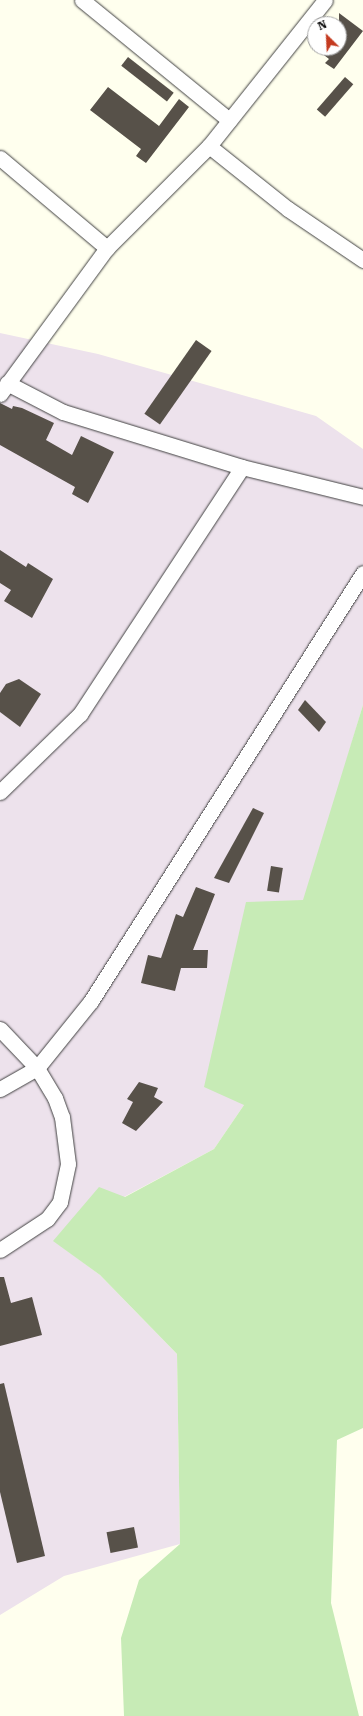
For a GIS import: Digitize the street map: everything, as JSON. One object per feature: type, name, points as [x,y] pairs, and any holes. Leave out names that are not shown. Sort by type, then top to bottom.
[{"type":"street","points":[[82,0],[229,120]]},
{"type":"street","points":[[325,0],[209,146],[107,248],[4,388],[63,412],[242,467],[363,497]]},
{"type":"street","points":[[209,146],[288,208],[363,260]]},
{"type":"street","points":[[0,158],[107,248]]},
{"type":"street","points":[[3,783],[80,714],[242,467]]},
{"type":"street","points":[[0,1089],[37,1068],[91,1001],[363,573]]},
{"type":"street","points":[[0,1029],[37,1068],[55,1098],[62,1117],[68,1164],[66,1183],[60,1202],[47,1219],[0,1250]]},
{"type":"shaded area","points":[[0,333],[98,354],[316,416],[363,449],[363,705],[244,1105],[214,1149],[124,1197],[54,1241],[100,1275],[177,1354],[180,1544],[64,1576],[0,1615]]},
{"type":"green space","points":[[363,705],[363,1428],[337,1440],[331,1603],[359,1716],[124,1716],[121,1638],[139,1580],[180,1544],[177,1354],[100,1275],[53,1241],[99,1187],[125,1197],[214,1149],[244,1105],[204,1087],[246,902],[303,900]]},
{"type":"building","points":[[347,19],[363,31],[347,52]]},
{"type":"building","points":[[325,56],[344,56],[334,69],[325,63],[329,59]]},
{"type":"building","points":[[128,57],[174,93],[167,101],[121,66]]},
{"type":"building","points":[[345,77],[353,84],[325,117],[317,109]]},
{"type":"building","points":[[108,87],[159,126],[179,99],[189,107],[146,163],[136,156],[141,149],[90,110]]},
{"type":"building","points":[[196,340],[212,351],[160,425],[144,414]]},
{"type":"building","points":[[0,403],[12,409],[13,406],[22,408],[54,423],[46,440],[72,455],[81,436],[114,452],[88,503],[72,494],[75,487],[0,445]]},
{"type":"building","points":[[0,550],[26,567],[28,563],[53,579],[32,618],[4,601],[11,590],[0,583]]},
{"type":"building","points":[[19,679],[41,694],[20,727],[0,712],[0,693],[6,684]]},
{"type":"building","points":[[305,700],[326,722],[319,732],[298,710]]},
{"type":"building","points":[[253,808],[264,813],[229,883],[214,878]]},
{"type":"building","points":[[271,866],[283,868],[279,893],[267,891]]},
{"type":"building","points":[[196,887],[215,894],[193,950],[208,950],[207,968],[181,968],[175,991],[141,983],[148,955],[161,958],[176,914],[183,917]]},
{"type":"building","points":[[139,1082],[158,1088],[154,1097],[163,1102],[136,1131],[122,1123],[133,1102],[127,1099]]},
{"type":"building","points":[[0,1277],[4,1277],[11,1303],[32,1297],[42,1335],[0,1346]]},
{"type":"building","points":[[4,1383],[45,1556],[17,1563],[0,1492],[0,1384]]},
{"type":"building","points":[[134,1527],[138,1548],[111,1553],[107,1532]]}]
